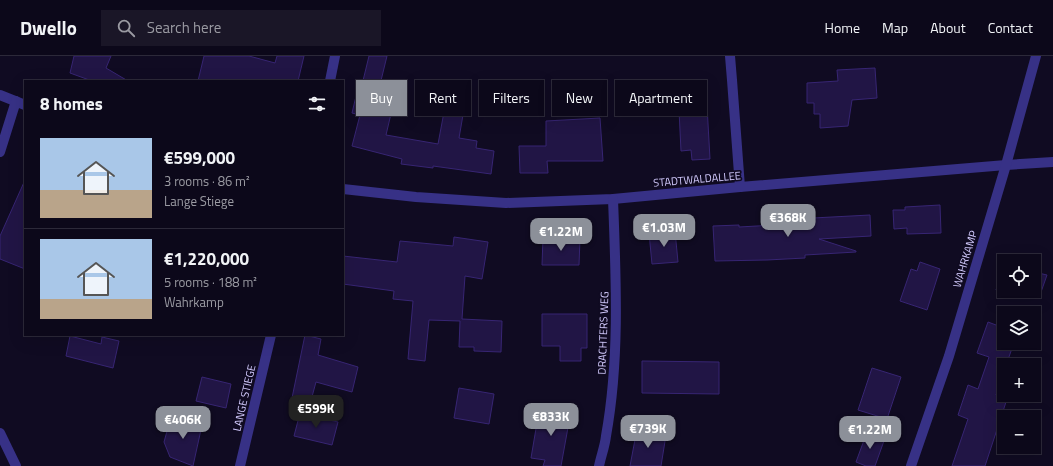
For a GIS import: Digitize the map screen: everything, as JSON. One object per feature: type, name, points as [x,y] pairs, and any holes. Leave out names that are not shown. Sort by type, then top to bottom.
[{"type":"street","points":[[330,80],[335,56]]},
{"type":"street","points":[[730,56],[740,188]]},
{"type":"street","name":"WAHRKAMP","points":[[911,466],[949,356],[1006,164],[1036,56]]},
{"type":"street","points":[[0,95],[21,103],[0,152]]},
{"type":"street","name":"STADTWALDALLEE","points":[[344,189],[416,197],[506,203],[614,199],[1006,164],[1053,162]]},
{"type":"street","name":"DRACHTERS WEG","points":[[599,466],[606,437],[614,380],[617,294],[614,199]]},
{"type":"street","name":"LANGE STIEGE","points":[[240,466],[271,336]]},
{"type":"street","points":[[0,433],[16,466]]},
{"type":"building","points":[[74,56],[111,56],[106,68],[126,80],[89,80],[70,73]]},
{"type":"building","points":[[204,56],[249,56],[275,63],[277,56],[304,56],[298,80],[198,80]]},
{"type":"building","points":[[369,56],[387,56],[381,80],[363,80]]},
{"type":"building","points":[[875,68],[877,98],[852,100],[848,126],[820,128],[820,114],[814,114],[814,103],[807,103],[807,83],[838,81],[837,70]]},
{"type":"building","points":[[356,96],[356,114],[352,113]]},
{"type":"building","points":[[707,106],[710,159],[692,160],[691,150],[681,151],[679,116],[707,116]]},
{"type":"building","points":[[360,116],[390,116],[386,135],[438,144],[443,116],[463,116],[459,138],[477,141],[476,148],[494,151],[491,174],[433,166],[433,168],[401,164],[402,159],[352,146]]},
{"type":"building","points":[[600,118],[603,161],[547,161],[548,173],[520,173],[519,146],[546,146],[546,121]]},
{"type":"building","points":[[24,182],[24,269],[0,259],[0,236]]},
{"type":"building","points":[[940,205],[941,233],[907,234],[907,228],[894,229],[893,210],[905,210],[905,207]]},
{"type":"building","points":[[870,215],[871,236],[819,239],[856,252],[805,255],[805,258],[715,261],[713,226],[739,225],[739,227],[775,225],[775,220]]},
{"type":"building","points":[[675,231],[678,262],[652,264],[649,233]]},
{"type":"building","points":[[454,237],[488,242],[482,279],[465,276],[462,319],[502,321],[501,352],[474,351],[474,347],[459,347],[460,321],[429,320],[425,361],[408,359],[413,301],[393,299],[394,291],[344,284],[344,256],[397,262],[400,241],[453,246]]},
{"type":"building","points":[[543,238],[580,239],[579,265],[542,265]]},
{"type":"building","points":[[920,262],[940,269],[927,310],[900,301],[911,269],[917,271]]},
{"type":"building","points":[[1041,274],[1047,275],[1041,292]]},
{"type":"building","points":[[542,314],[587,314],[587,348],[581,348],[581,361],[560,361],[560,346],[542,346]]},
{"type":"building","points":[[988,322],[997,325],[997,350],[1011,350],[1009,358],[997,358],[997,402],[1006,402],[1003,410],[997,410],[997,429],[985,466],[952,466],[968,419],[958,415],[968,385],[978,389],[989,357],[977,353]]},
{"type":"building","points":[[70,336],[101,344],[102,337],[119,341],[113,368],[66,356]]},
{"type":"building","points":[[305,336],[321,339],[318,355],[358,367],[352,392],[316,382],[310,404],[292,398]]},
{"type":"building","points":[[642,361],[719,362],[719,394],[642,393]]},
{"type":"building","points":[[872,368],[901,377],[887,419],[858,410]]},
{"type":"building","points":[[202,377],[231,384],[226,408],[196,401]]},
{"type":"building","points":[[459,388],[494,394],[489,424],[454,418]]},
{"type":"building","points":[[552,408],[571,411],[561,466],[543,466],[545,460],[531,458],[539,411],[551,413]]},
{"type":"building","points":[[300,413],[338,422],[332,445],[294,436]]},
{"type":"building","points":[[171,417],[202,425],[193,466],[170,457],[164,442]]},
{"type":"building","points":[[637,429],[666,435],[661,466],[630,466]]},
{"type":"building","points":[[867,432],[885,438],[875,466],[866,466],[856,462]]}]
